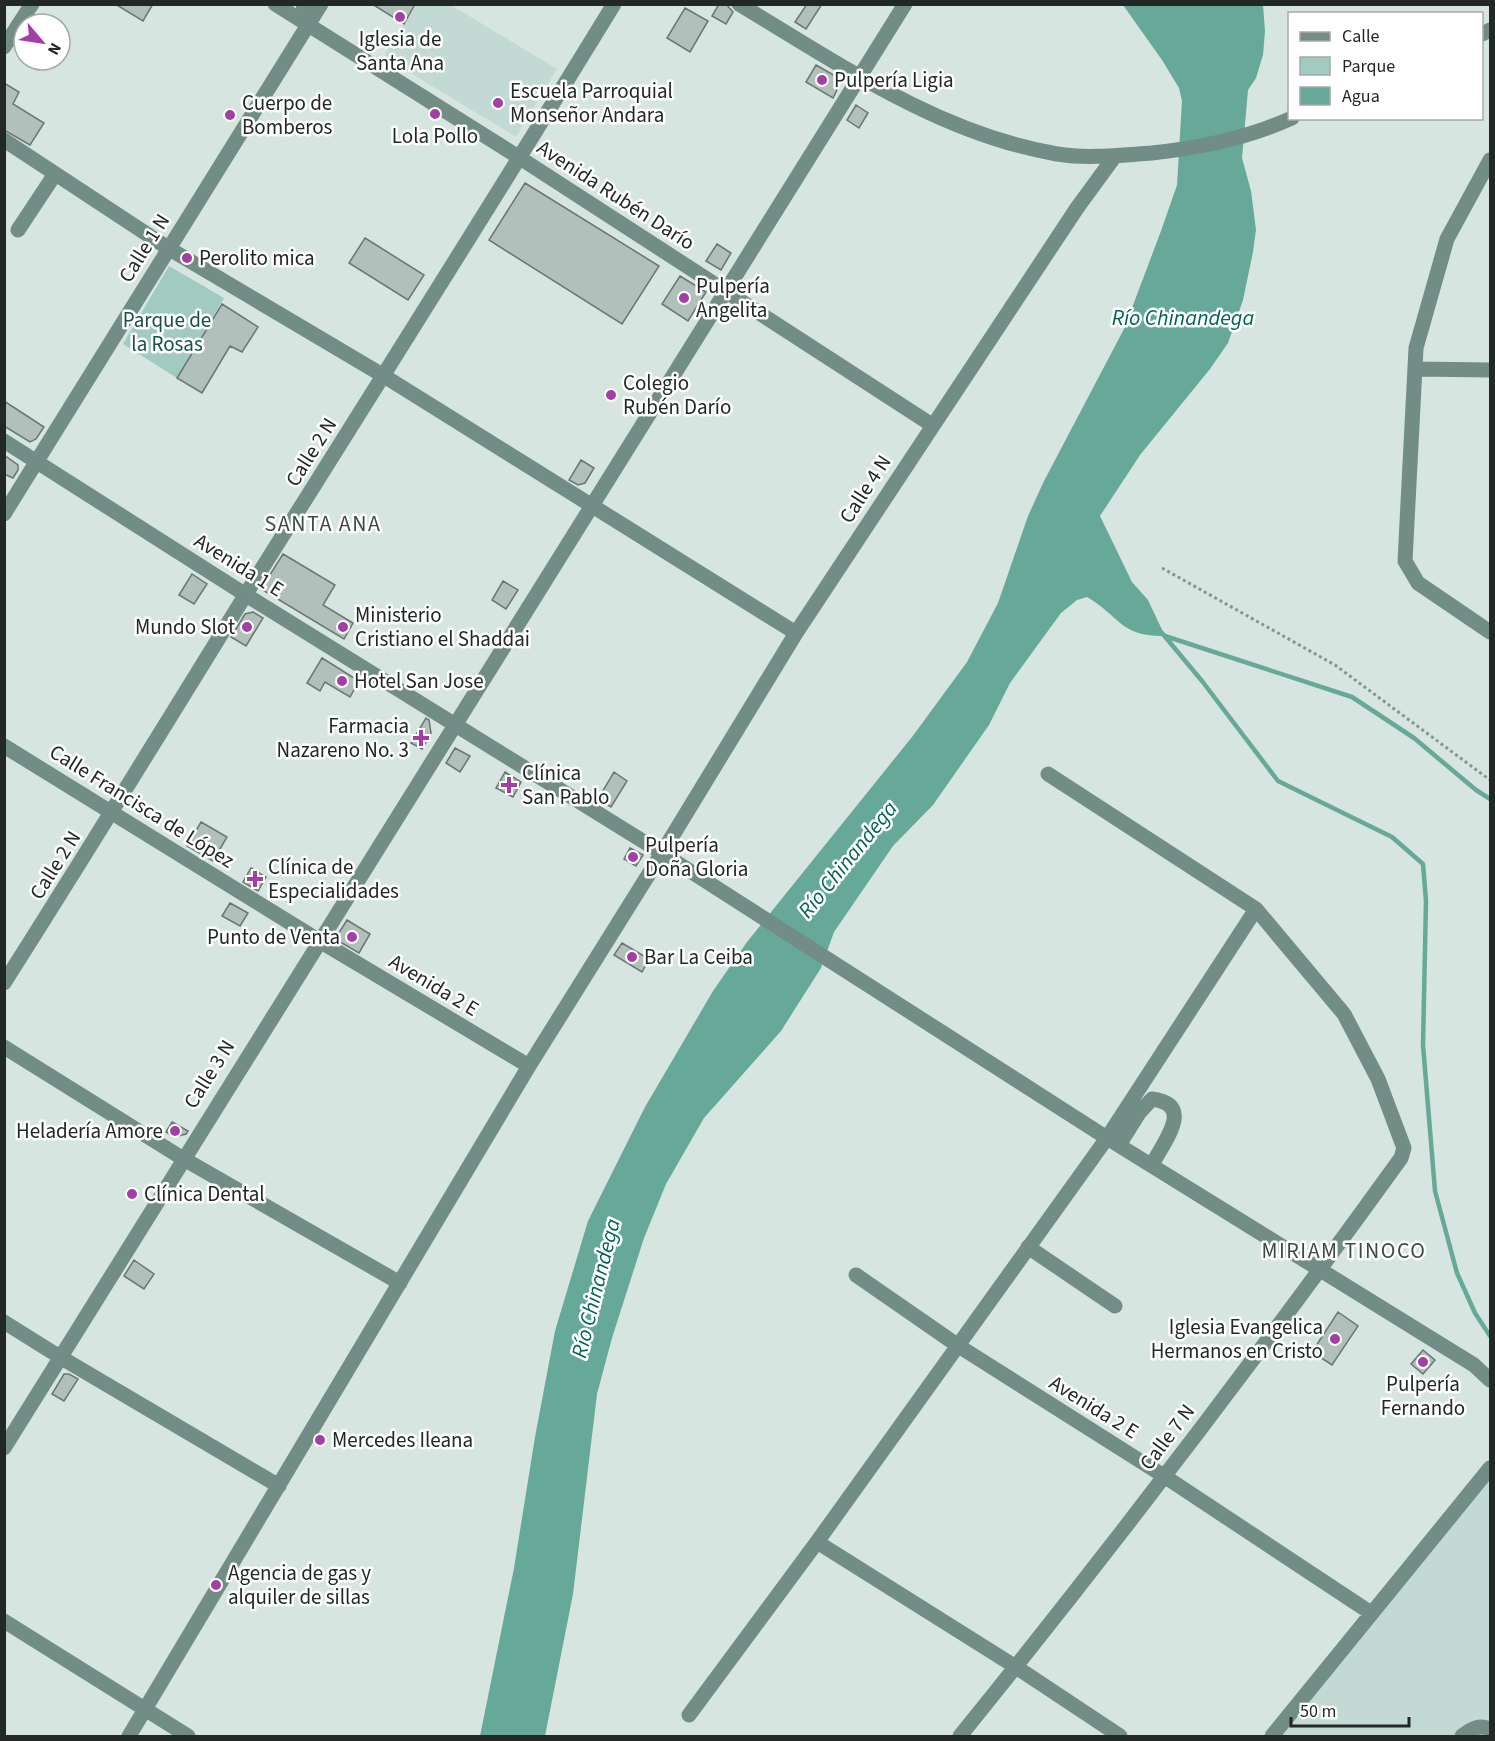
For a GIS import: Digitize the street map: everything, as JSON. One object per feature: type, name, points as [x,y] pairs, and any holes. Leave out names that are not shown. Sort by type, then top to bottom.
[{"type":"street","points":[[4,47],[32,4]]},
{"type":"street","name":"Avenida Rubén Darío","points":[[275,4],[520,158],[932,425]]},
{"type":"street","points":[[303,4],[309,24]]},
{"type":"street","name":"Calle 1 N","points":[[4,514],[321,4]]},
{"type":"street","name":"Calle 2 N","points":[[4,983],[113,812],[614,4]]},
{"type":"street","points":[[739,4],[859,77],[930,113],[991,138],[1059,154],[1115,156],[1176,151],[1264,131],[1288,120]]},
{"type":"street","name":"Calle 3 N","points":[[4,1448],[452,724],[905,4]]},
{"type":"street","points":[[4,140],[168,248],[384,376],[796,633]]},
{"type":"street","name":"Calle 4 N","points":[[129,1737],[529,1066],[796,633],[1077,208],[1115,156]]},
{"type":"street","points":[[1491,160],[1447,238],[1416,348],[1405,561],[1418,583],[1491,632]]},
{"type":"street","points":[[18,230],[55,174]]},
{"type":"street","points":[[1415,369],[1491,370]]},
{"type":"street","name":"Avenida 1 E","points":[[4,441],[452,724],[662,853],[1113,1141],[1474,1365],[1491,1380]]},
{"type":"street","name":"Calle Francisca de López","points":[[4,746],[318,940]]},
{"type":"street","points":[[1048,774],[1256,909],[1113,1141]]},
{"type":"street","name":"Calle 7 N","points":[[960,1737],[1164,1476],[1321,1269],[1401,1158],[1404,1148],[1378,1079],[1344,1014],[1256,909]]},
{"type":"street","name":"Avenida 2 E","points":[[318,940],[529,1066]]},
{"type":"street","points":[[4,1047],[182,1158],[400,1283]]},
{"type":"street","points":[[689,1715],[817,1542],[1028,1247],[1113,1141],[1152,1099],[1163,1100],[1172,1106],[1176,1114],[1174,1123],[1152,1165]]},
{"type":"street","points":[[1028,1247],[1115,1306]]},
{"type":"street","name":"Avenida 2 E","points":[[856,1275],[957,1345],[1164,1476],[1371,1613]]},
{"type":"street","points":[[4,1322],[279,1486]]},
{"type":"street","points":[[1272,1737],[1491,1467]]},
{"type":"street","points":[[817,1542],[1016,1667],[1120,1737]]},
{"type":"street","points":[[4,1622],[188,1737]]},
{"type":"street","points":[[1462,1737],[1473,1727],[1491,1729]]},
{"type":"path","points":[[1162,568],[1335,665],[1491,780]]},
{"type":"shaded area","name":"Escuela Parroquial Monseñor Andara","points":[[415,5],[451,5],[557,69],[516,137],[384,57]]},
{"type":"shaded area","points":[[1490,1474],[1490,1736],[1277,1736]]},
{"type":"green space","name":"Parque de la Rosas","points":[[169,266],[224,298],[177,378],[123,344]]},
{"type":"water","name":"Río Chinandega","points":[[1123,5],[1263,5],[1265,31],[1263,55],[1256,78],[1248,90],[1242,158],[1251,191],[1256,230],[1243,300],[1228,343],[1210,369],[1140,455],[1100,516],[1132,582],[1148,600],[1165,636],[1138,633],[1129,629],[1087,597],[1077,600],[1061,613],[1010,683],[989,725],[933,805],[893,846],[834,932],[821,968],[781,1031],[704,1118],[666,1184],[644,1238],[597,1394],[573,1594],[545,1736],[480,1736],[514,1568],[555,1331],[588,1221],[645,1107],[713,991],[747,942],[912,737],[967,662],[998,603],[1028,516],[1044,481],[1124,329],[1161,231],[1177,185],[1182,101],[1179,88],[1162,60]]},
{"type":"building","points":[[115,4],[153,4],[143,21]]},
{"type":"building","name":"Iglesia de Santa Ana","points":[[372,4],[415,4],[404,24]]},
{"type":"building","points":[[719,4],[726,4],[733,12],[726,24],[712,16]]},
{"type":"building","points":[[807,4],[822,4],[806,29],[795,22]]},
{"type":"building","points":[[685,8],[708,21],[690,52],[667,38]]},
{"type":"building","name":"Pulpería Ligia","points":[[816,65],[837,77],[838,88],[833,98],[806,82]]},
{"type":"building","points":[[4,83],[19,92],[13,104],[44,123],[30,145],[4,130]]},
{"type":"building","points":[[856,105],[868,113],[859,128],[847,120]]},
{"type":"building","points":[[525,183],[659,266],[622,324],[489,240]]},
{"type":"building","points":[[365,238],[424,275],[408,300],[349,263]]},
{"type":"building","points":[[717,244],[731,253],[721,270],[706,261]]},
{"type":"building","name":"Pulpería Angelita","points":[[680,276],[706,292],[688,321],[662,304]]},
{"type":"building","points":[[222,304],[258,327],[242,352],[230,346],[202,393],[177,378]]},
{"type":"building","points":[[4,401],[44,427],[36,439],[30,442],[4,426]]},
{"type":"building","points":[[4,455],[18,465],[13,478],[4,474]]},
{"type":"building","points":[[581,460],[594,468],[585,483],[578,485],[569,480]]},
{"type":"building","points":[[283,554],[335,585],[323,605],[353,623],[344,639],[261,589]]},
{"type":"building","points":[[192,574],[207,584],[194,604],[179,595]]},
{"type":"building","points":[[503,581],[518,590],[506,609],[492,600]]},
{"type":"building","name":"Mundo Slot","points":[[253,612],[263,618],[246,646],[231,637],[245,614]]},
{"type":"building","points":[[322,658],[359,681],[350,697],[325,682],[320,691],[307,683]]},
{"type":"building","name":"Farmacia Nazareno No. 3","points":[[426,718],[429,720],[431,733],[422,749],[411,743]]},
{"type":"building","points":[[455,748],[470,756],[460,772],[446,763]]},
{"type":"building","name":"Clínica San Pablo","points":[[505,772],[521,782],[513,797],[496,788]]},
{"type":"building","points":[[614,772],[627,781],[611,807],[598,799]]},
{"type":"building","points":[[201,822],[227,837],[213,861],[187,846]]},
{"type":"building","name":"Pulpería Doña Gloria","points":[[630,848],[643,855],[636,866],[624,859]]},
{"type":"building","name":"Clínica de Especialidades","points":[[251,868],[266,877],[258,891],[243,882]]},
{"type":"building","points":[[230,903],[248,913],[240,926],[222,916]]},
{"type":"building","name":"Punto de Venta","points":[[347,920],[370,934],[359,953],[335,939]]},
{"type":"building","name":"Bar La Ceiba","points":[[622,943],[649,959],[642,972],[614,955]]},
{"type":"building","name":"Heladería Amore","points":[[172,1122],[188,1131],[186,1134],[174,1137],[166,1132]]},
{"type":"building","points":[[134,1260],[154,1274],[144,1289],[124,1276]]},
{"type":"building","name":"Iglesia Evangelica Hermanos en Cristo","points":[[1338,1312],[1358,1326],[1332,1365],[1312,1352]]},
{"type":"building","name":"Pulpería Fernando","points":[[1423,1350],[1435,1360],[1423,1374],[1411,1364]]},
{"type":"building","points":[[64,1374],[78,1379],[64,1401],[52,1394]]},
{"type":"waterway","points":[[1162,633],[1202,681],[1278,781],[1392,837],[1423,864],[1426,901],[1423,1045],[1435,1191],[1457,1273],[1475,1313],[1490,1336]]},
{"type":"waterway","points":[[1165,636],[1352,697],[1414,738],[1490,799]]},
{"type":"place","name":"Iglesia de Santa Ana","points":[[400,17]]},
{"type":"place","name":"Pulpería Ligia","points":[[822,80]]},
{"type":"place","name":"Escuela Parroquial Monseñor Andara","points":[[498,103]]},
{"type":"place","name":"Lola Pollo","points":[[435,114]]},
{"type":"place","name":"Cuerpo de Bomberos","points":[[230,115]]},
{"type":"place","name":"Perolito mica","points":[[187,258]]},
{"type":"place","name":"Pulpería Angelita","points":[[684,298]]},
{"type":"place","name":"Colegio Rubén Darío","points":[[611,395]]},
{"type":"place","name":"Mundo Slot","points":[[247,627]]},
{"type":"place","name":"Ministerio Cristiano el Shaddai","points":[[343,627]]},
{"type":"place","name":"Hotel San Jose","points":[[342,681]]},
{"type":"place","name":"Farmacia Nazareno No. 3","points":[[421,738]]},
{"type":"place","name":"Clínica San Pablo","points":[[509,785]]},
{"type":"place","name":"Pulpería Doña Gloria","points":[[633,857]]},
{"type":"place","name":"Clínica de Especialidades","points":[[255,879]]},
{"type":"place","name":"Punto de Venta","points":[[352,937]]},
{"type":"place","name":"Bar La Ceiba","points":[[632,957]]},
{"type":"place","name":"Heladería Amore","points":[[175,1131]]},
{"type":"place","name":"Clínica Dental","points":[[132,1194]]},
{"type":"place","name":"Iglesia Evangelica Hermanos en Cristo","points":[[1335,1339]]},
{"type":"place","name":"Pulpería Fernando","points":[[1423,1362]]},
{"type":"place","name":"Mercedes Ileana","points":[[320,1440]]},
{"type":"place","name":"Agencia de gas y alquiler de sillas","points":[[216,1585]]},
{"type":"district","name":"SANTA ANA","points":[[323,523]]},
{"type":"district","name":"MIRIAM TINOCO","points":[[1344,1250]]}]
